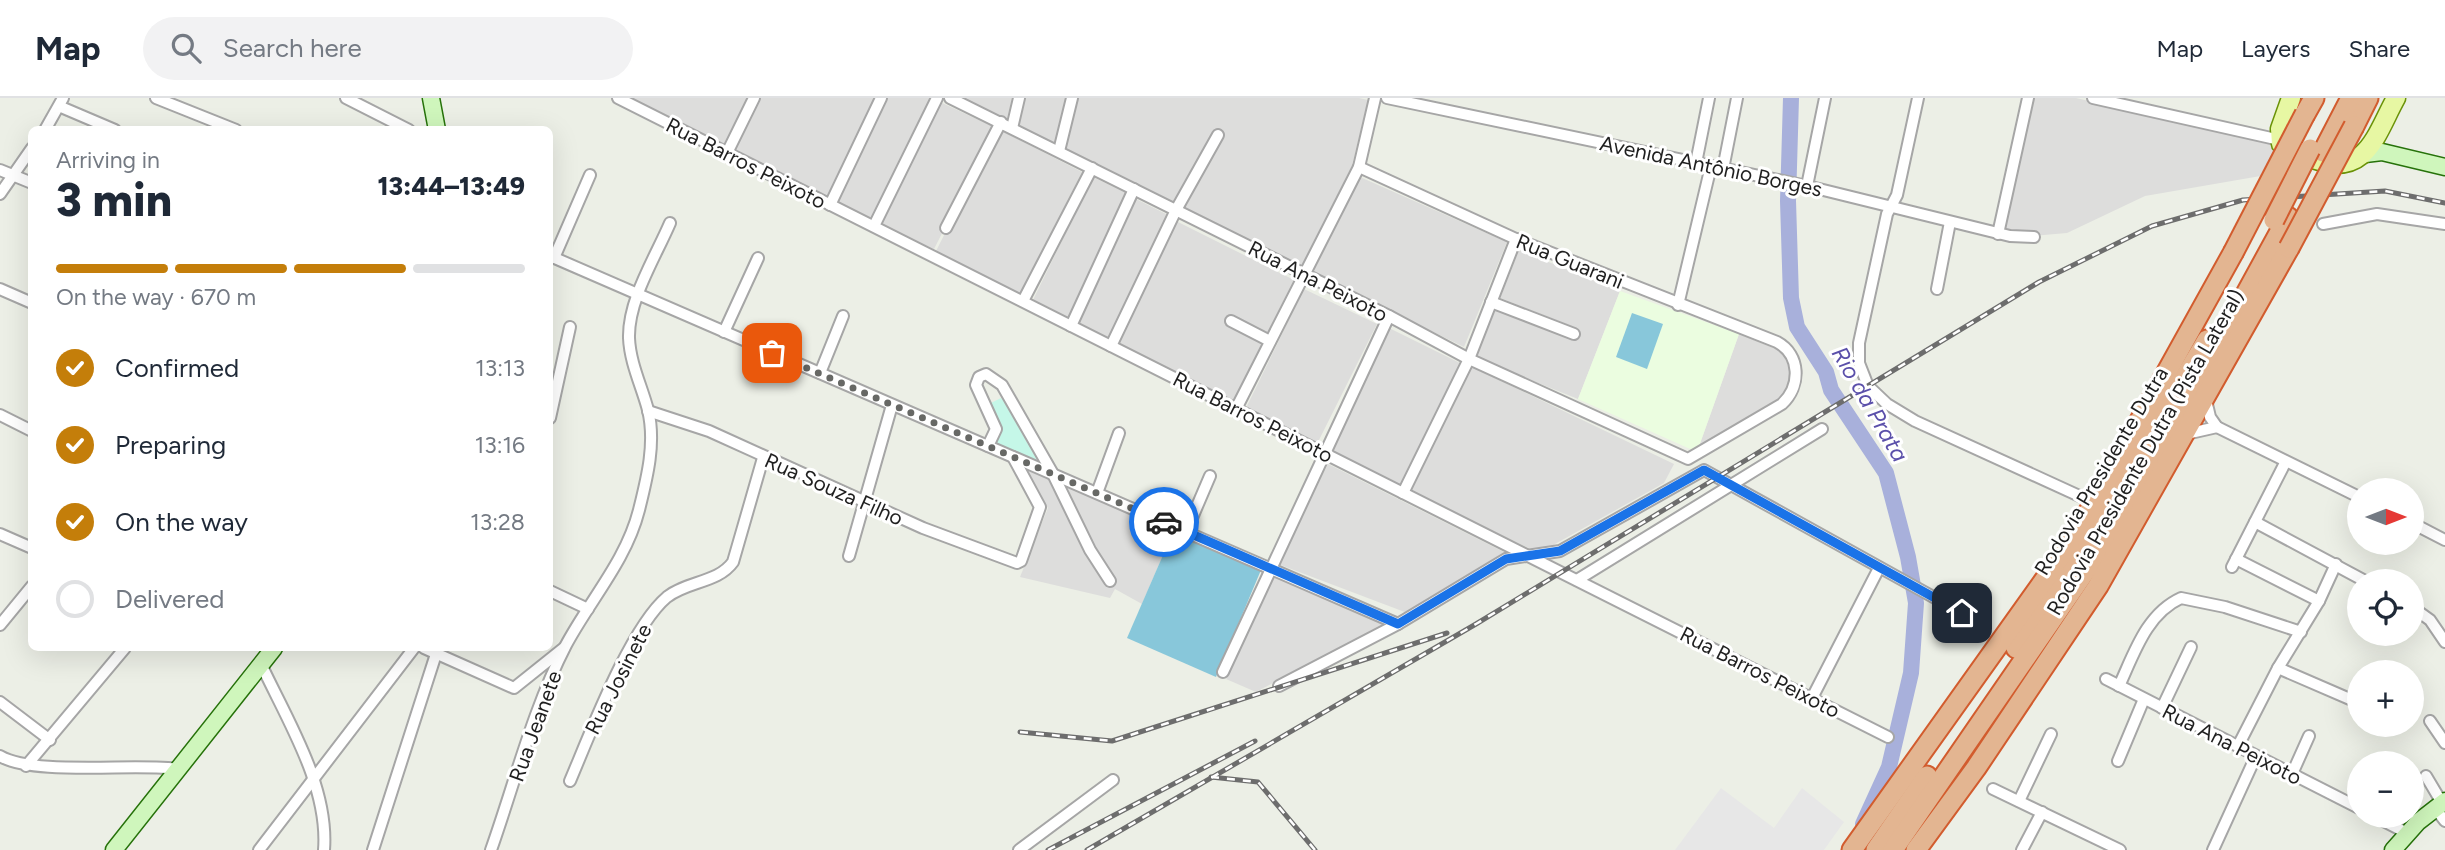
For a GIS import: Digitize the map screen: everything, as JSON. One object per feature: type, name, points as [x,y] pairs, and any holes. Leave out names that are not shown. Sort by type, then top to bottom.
[{"type":"highway","name":"Rodovia Presidente Dutra","points":[[2317,150],[2336,98]]},
{"type":"highway","name":"Rodovia Presidente Dutra","points":[[1893,850],[2093,560],[2165,442],[2317,150],[2351,98]]},
{"type":"highway","name":"Rodovia Presidente Dutra (Pista Lateral)","points":[[1916,850],[1976,768],[2098,586],[2206,400],[2368,98]]},
{"type":"highway","name":"Rodovia Presidente Dutra (Pista Lateral)","points":[[1852,850],[2076,532],[2233,253],[2310,106]]},
{"type":"highway","name":"Rodovia Presidente Dutra","points":[[1876,850],[2083,548],[2281,219]]},
{"type":"highway","points":[[2076,532],[2085,499],[2176,337],[2208,296]]},
{"type":"main road","points":[[431,98],[436,126]]},
{"type":"main road","points":[[2291,98],[2282,121],[2280,140],[2291,151],[2332,165],[2353,162],[2374,148],[2396,98]]},
{"type":"main road","points":[[2374,148],[2445,167]]},
{"type":"main road","points":[[114,850],[272,651]]},
{"type":"main road","points":[[2393,850],[2407,833],[2442,808]]},
{"type":"street","points":[[156,98],[226,126]]},
{"type":"street","points":[[345,98],[401,126]]},
{"type":"street","points":[[727,153],[754,98]]},
{"type":"street","points":[[830,205],[881,98]]},
{"type":"street","points":[[874,226],[937,98]]},
{"type":"street","name":"Rua Ana Peixoto","points":[[950,98],[1389,316],[1469,359],[1688,459]]},
{"type":"street","points":[[1012,128],[1019,98]]},
{"type":"street","points":[[1059,151],[1072,98]]},
{"type":"street","points":[[1236,409],[1359,167],[1375,98]]},
{"type":"street","name":"Avenida Antônio Borges","points":[[1387,98],[1803,185],[1892,205],[1998,234],[2034,237]]},
{"type":"street","points":[[1696,163],[1709,98]]},
{"type":"street","points":[[1678,305],[1737,98]]},
{"type":"street","points":[[1803,185],[1825,98]]},
{"type":"street","points":[[1918,98],[1898,195],[1887,214],[1859,343],[1859,363],[1868,386],[1887,404],[1916,421],[2085,499]]},
{"type":"street","points":[[1998,234],[2028,98]]},
{"type":"street","points":[[2093,98],[2280,140]]},
{"type":"street","points":[[2146,111],[2150,98]]},
{"type":"street","name":"Rua Barros Peixoto","points":[[620,99],[1532,555],[1888,737]]},
{"type":"street","points":[[47,126],[62,102],[107,126]]},
{"type":"street","points":[[946,228],[1001,122]]},
{"type":"street","points":[[1111,346],[1176,210],[1218,135]]},
{"type":"street","points":[[0,194],[28,154]]},
{"type":"street","name":"Rua Guarani","points":[[1359,167],[1516,239],[1785,346],[1796,368],[1793,391],[1787,399],[1688,459]]},
{"type":"street","points":[[1023,301],[1092,168]]},
{"type":"street","points":[[0,170],[28,181]]},
{"type":"street","points":[[553,255],[590,175]]},
{"type":"street","points":[[1071,326],[1134,189]]},
{"type":"street","points":[[2323,224],[2377,214],[2445,224]]},
{"type":"street","points":[[1937,289],[1950,222]]},
{"type":"street","name":"Rua Jeanete","points":[[491,850],[524,751],[566,646],[615,568],[638,514],[650,460],[648,411],[629,339],[639,295],[670,223]]},
{"type":"street","points":[[1404,493],[1469,359],[1516,239]]},
{"type":"street","points":[[553,257],[1398,624]]},
{"type":"street","points":[[724,332],[758,258]]},
{"type":"street","points":[[0,289],[28,301]]},
{"type":"street","points":[[1491,302],[1574,334]]},
{"type":"street","points":[[820,373],[844,316]]},
{"type":"street","points":[[1223,672],[1389,316]]},
{"type":"street","points":[[1230,321],[1270,341]]},
{"type":"street","points":[[553,404],[570,327]]},
{"type":"street","points":[[988,446],[996,429],[976,385],[982,375],[998,381],[1007,394],[1053,474],[1090,550],[1110,580]]},
{"type":"street","points":[[985,404],[1007,394]]},
{"type":"street","points":[[2206,400],[2210,416],[2217,427],[2347,491]]},
{"type":"street","points":[[849,556],[863,499],[892,405]]},
{"type":"street","name":"Rua Souza Filho","points":[[648,411],[709,431],[764,458],[1007,562],[1021,561],[1040,507],[1013,457]]},
{"type":"street","points":[[0,415],[28,428]]},
{"type":"street","points":[[2186,434],[2217,427]]},
{"type":"street","points":[[1577,580],[1727,485],[1822,429]]},
{"type":"street","points":[[1097,493],[1119,433]]},
{"type":"street","name":"Rua Josinete","points":[[570,782],[602,707],[649,618],[667,597],[722,573],[733,562],[764,458]]},
{"type":"street","points":[[2285,463],[2234,563],[2319,601]]},
{"type":"street","points":[[1279,686],[1398,624],[1506,559],[1560,551],[1704,470],[1982,624]]},
{"type":"street","points":[[1186,532],[1210,476]]},
{"type":"street","points":[[2255,522],[2347,570]]},
{"type":"street","points":[[2424,529],[2445,540]]},
{"type":"street","points":[[0,534],[28,546]]},
{"type":"street","points":[[2238,746],[2278,668],[2319,601],[2336,564]]},
{"type":"street","points":[[1812,698],[1879,568]]},
{"type":"street","points":[[0,625],[28,591]]},
{"type":"street","points":[[553,593],[588,609]]},
{"type":"street","points":[[2119,686],[2146,630],[2161,610],[2181,598],[2225,607],[2301,632]]},
{"type":"street","points":[[2424,616],[2445,642]]},
{"type":"street","points":[[430,651],[514,688],[566,646]]},
{"type":"street","points":[[2162,708],[2191,646]]},
{"type":"street","points":[[26,766],[123,651]]},
{"type":"street","points":[[259,850],[412,651]]},
{"type":"street","points":[[373,850],[436,654]]},
{"type":"street","points":[[261,664],[313,780],[324,827],[324,850]]},
{"type":"street","points":[[2278,668],[2347,698]]},
{"type":"street","name":"Rua Ana Peixoto","points":[[2106,679],[2347,802]]},
{"type":"street","points":[[2118,761],[2144,699]]},
{"type":"street","points":[[0,702],[50,740]]},
{"type":"street","points":[[2430,721],[2445,743]]},
{"type":"street","points":[[2019,801],[2051,734]]},
{"type":"street","points":[[2292,774],[2309,736]]},
{"type":"street","points":[[2213,850],[2256,755]]},
{"type":"street","points":[[0,756],[26,766],[133,765],[180,769]]},
{"type":"street","points":[[2426,776],[2442,808]]},
{"type":"street","points":[[1019,850],[1113,780]]},
{"type":"street","points":[[1993,789],[2120,850]]},
{"type":"street","points":[[2022,850],[2042,812]]},
{"type":"street","points":[[2397,828],[2407,833]]},
{"type":"shaded area","points":[[626,98],[749,98],[725,147]]},
{"type":"shaded area","points":[[759,98],[877,98],[829,198],[733,151]]},
{"type":"shaded area","points":[[886,98],[933,98],[873,221],[835,202]]},
{"type":"shaded area","points":[[964,98],[1012,98],[1007,119]]},
{"type":"shaded area","points":[[1025,98],[1066,98],[1055,143],[1019,126]]},
{"type":"shaded area","points":[[1078,98],[1368,100],[1352,166],[1301,267],[1065,148]]},
{"type":"shaded area","points":[[2030,98],[2076,98],[2317,154],[2312,167],[2145,196],[2067,233],[2009,238],[1999,229]]},
{"type":"shaded area","points":[[938,101],[996,128],[934,249],[877,224]]},
{"type":"shaded area","points":[[998,129],[1082,172],[1019,296],[935,253]]},
{"type":"shaded area","points":[[1093,177],[1128,194],[1068,317],[1033,300]]},
{"type":"shaded area","points":[[1360,177],[1507,242],[1464,347],[1310,272]]},
{"type":"shaded area","points":[[1136,199],[1170,216],[1110,339],[1076,322]]},
{"type":"shaded area","points":[[1176,221],[1294,280],[1233,404],[1115,344]]},
{"type":"shaded area","points":[[1519,250],[1620,291],[1578,399],[1474,357],[1494,306],[1576,339],[1579,329],[1500,298]]},
{"type":"shaded area","points":[[1304,289],[1377,324],[1317,444],[1246,408]]},
{"type":"shaded area","points":[[1620,291],[1739,334],[1697,452],[1578,399]]},
{"type":"shaded area","points":[[1632,313],[1663,324],[1647,369],[1616,357]]},
{"type":"shaded area","points":[[1389,328],[1462,364],[1402,486],[1332,451]]},
{"type":"shaded area","points":[[1739,334],[1783,352],[1790,370],[1791,385],[1786,398],[1697,452]]},
{"type":"shaded area","points":[[1470,366],[1674,464],[1664,483],[1539,553],[1409,491]]},
{"type":"shaded area","points":[[1001,398],[1037,460],[993,442],[989,404]]},
{"type":"shaded area","points":[[1328,464],[1504,552],[1410,614],[1278,564]]},
{"type":"shaded area","points":[[1026,469],[1057,481],[1087,555],[1114,587],[1111,574],[1091,545],[1067,486],[1173,532],[1142,604],[1115,589],[1110,598],[1020,577],[1048,508]]},
{"type":"shaded area","points":[[1173,532],[1261,570],[1216,677],[1127,638]]},
{"type":"shaded area","points":[[1274,577],[1384,624],[1256,692],[1226,679]]},
{"type":"shaded area","points":[[1721,788],[1774,828],[1802,788],[1844,822],[1824,850],[1675,850]]},
{"type":"waterway","name":"Rio da Prata","points":[[1791,98],[1788,201],[1791,298],[1797,327],[1826,372],[1831,390],[1886,473],[1908,557],[1916,603],[1911,673],[1889,767],[1863,824]]},
{"type":"railway","points":[[1087,850],[1476,624],[2039,282],[2152,226],[2243,200],[2385,191],[2445,203]]},
{"type":"railway","points":[[1020,732],[1112,741],[1447,633]]},
{"type":"railway","points":[[1048,850],[1255,741]]},
{"type":"railway","points":[[1211,777],[1258,782],[1315,850]]},
{"type":"way so far","points":[[772,353],[1164,522]]},
{"type":"route","points":[[1164,522],[1398,624],[1506,559],[1560,551],[1704,470],[1962,613]]}]
